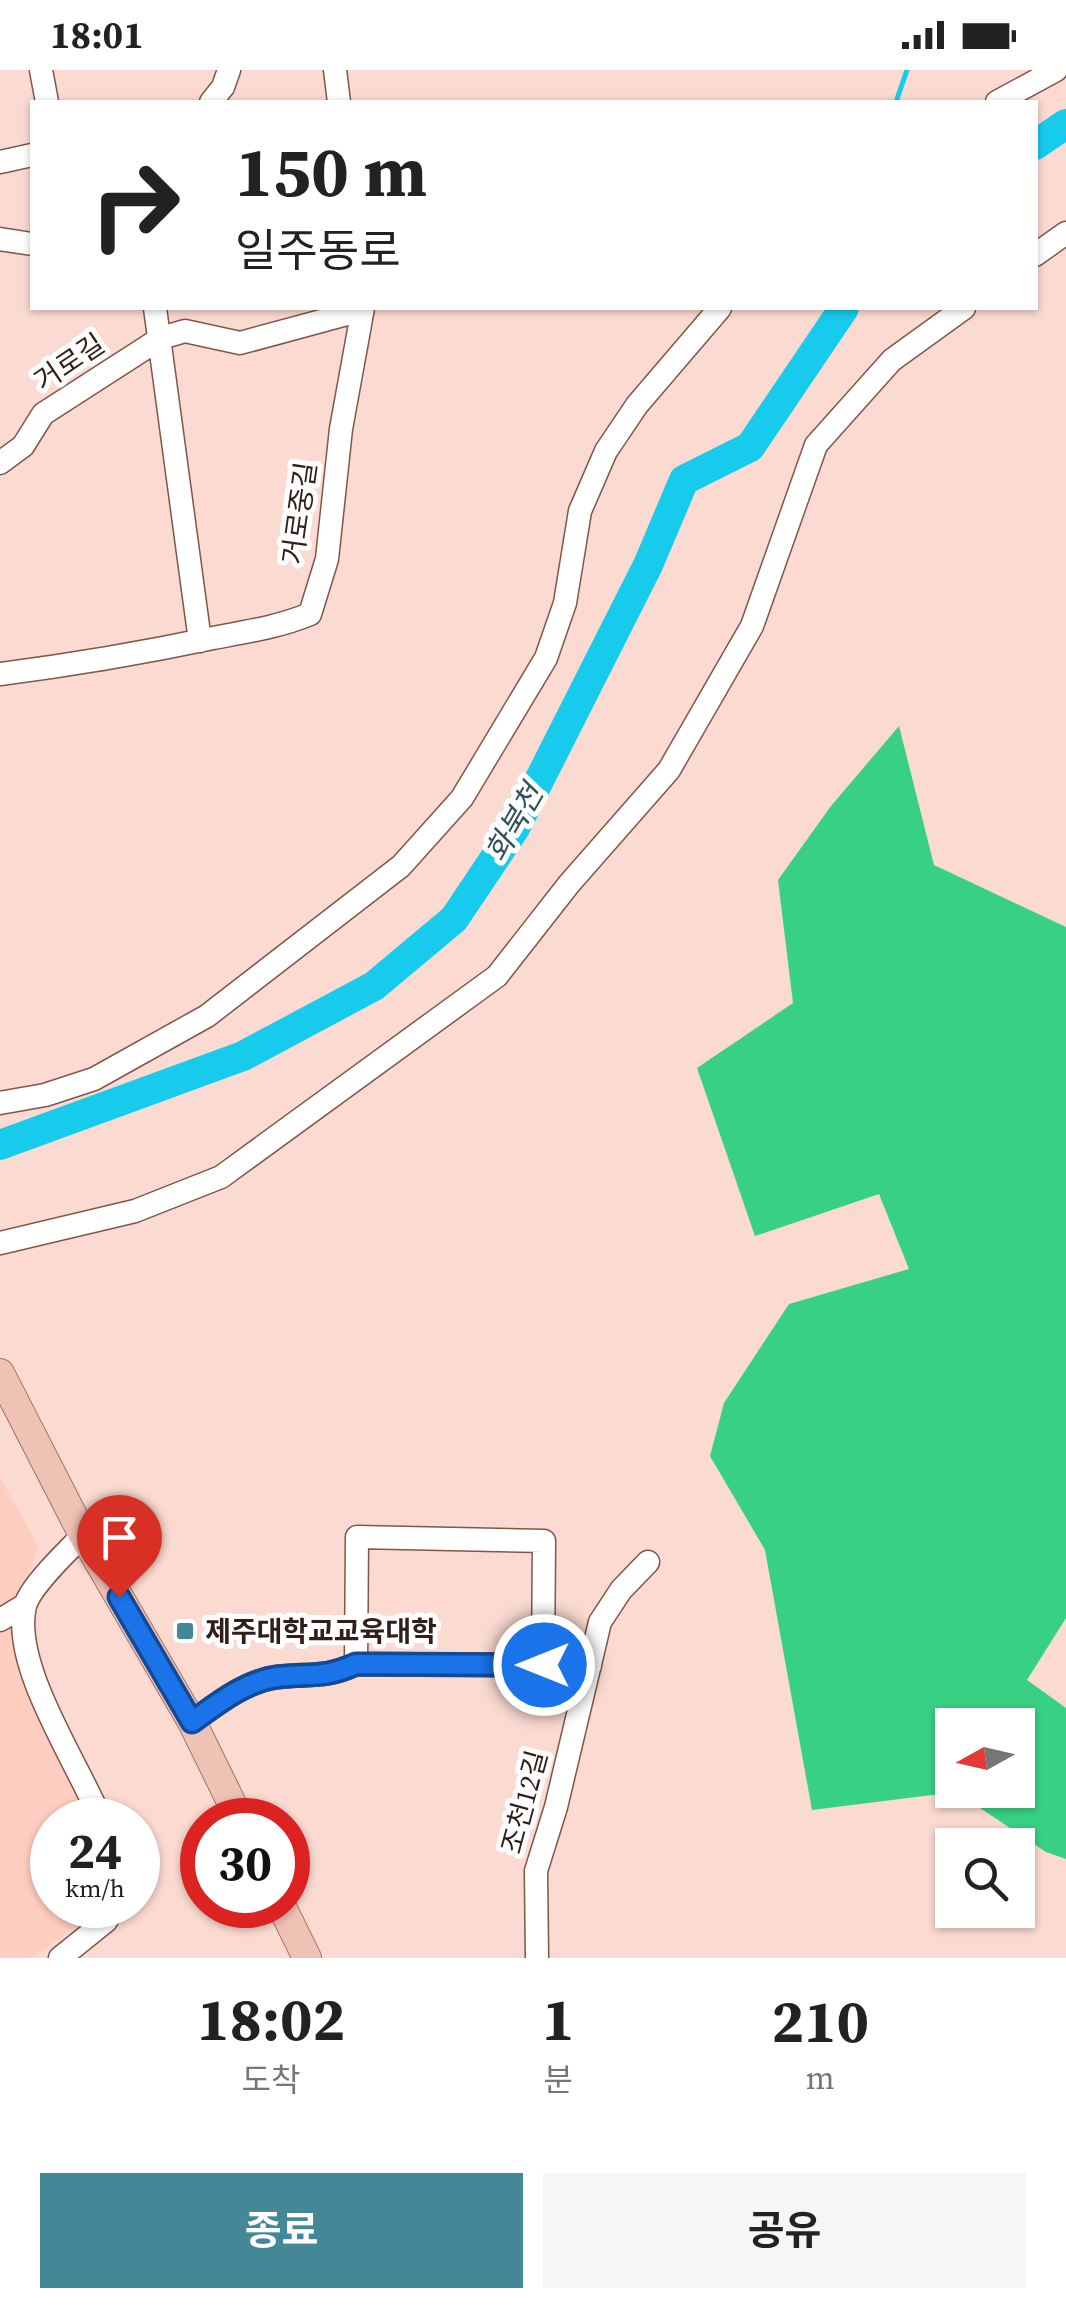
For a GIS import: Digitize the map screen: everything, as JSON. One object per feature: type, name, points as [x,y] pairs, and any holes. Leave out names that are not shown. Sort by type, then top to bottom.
[{"type":"main road","points":[[0,1373],[83,1534],[192,1722],[229,1798]]},
{"type":"main road","points":[[292,1928],[307,1958]]},
{"type":"street","points":[[41,70],[48,100]]},
{"type":"street","points":[[335,70],[339,100]]},
{"type":"street","points":[[1001,100],[1056,70]]},
{"type":"street","points":[[0,162],[30,155]]},
{"type":"street","points":[[1038,253],[1066,233]]},
{"type":"street","points":[[0,239],[30,244]]},
{"type":"street","points":[[155,310],[200,641]]},
{"type":"street","points":[[161,338],[185,331],[240,343],[358,310]]},
{"type":"street","name":"거로중길","points":[[0,674],[68,666],[200,641],[292,622],[310,614],[327,558],[341,428],[362,310]]},
{"type":"street","points":[[0,1103],[45,1095],[94,1079],[207,1016],[401,866],[462,798],[546,658],[565,604],[580,511],[606,451],[637,405],[718,310]]},
{"type":"street","points":[[0,1243],[135,1212],[220,1177],[497,976],[569,884],[668,770],[752,626],[816,445],[892,360],[961,310]]},
{"type":"street","name":"거로길","points":[[0,463],[23,446],[44,414],[161,338]]},
{"type":"street","points":[[0,1620],[25,1605],[83,1534]]},
{"type":"street","points":[[356,1664],[358,1537],[544,1541],[544,1665]]},
{"type":"street","name":"조천12길","points":[[537,1958],[536,1871],[556,1807],[600,1622],[621,1590],[648,1562]]},
{"type":"street","points":[[25,1605],[24,1649],[91,1798]]},
{"type":"street","points":[[192,1722],[235,1692],[273,1677],[331,1676],[356,1664],[590,1666]]},
{"type":"street","points":[[60,1958],[97,1928]]},
{"type":"shaded area","points":[[0,1477],[38,1546],[11,1639],[80,1798],[30,1798],[30,1928],[75,1928],[31,1958],[0,1958]]},
{"type":"green space","points":[[899,726],[934,865],[1066,927],[1066,1618],[1027,1680],[1066,1708],[1066,1859],[1035,1845],[1035,1828],[1010,1828],[980,1808],[1035,1808],[1035,1708],[935,1708],[935,1795],[812,1810],[765,1550],[710,1456],[724,1403],[789,1304],[909,1269],[879,1194],[755,1236],[697,1068],[793,1003],[778,880],[831,806]]},
{"type":"waterway","points":[[897,100],[907,70]]},
{"type":"waterway","name":"화북천","points":[[1038,143],[1066,124]]},
{"type":"waterway","name":"화북천","points":[[0,1145],[243,1056],[374,986],[454,919],[515,828],[648,565],[684,480],[750,447],[843,310]]},
{"type":"place","name":"제주대학교교육대학","points":[[185,1631]]},
{"type":"route","points":[[119,1597],[192,1722],[235,1692],[273,1677],[331,1676],[356,1664],[544,1665]]}]
